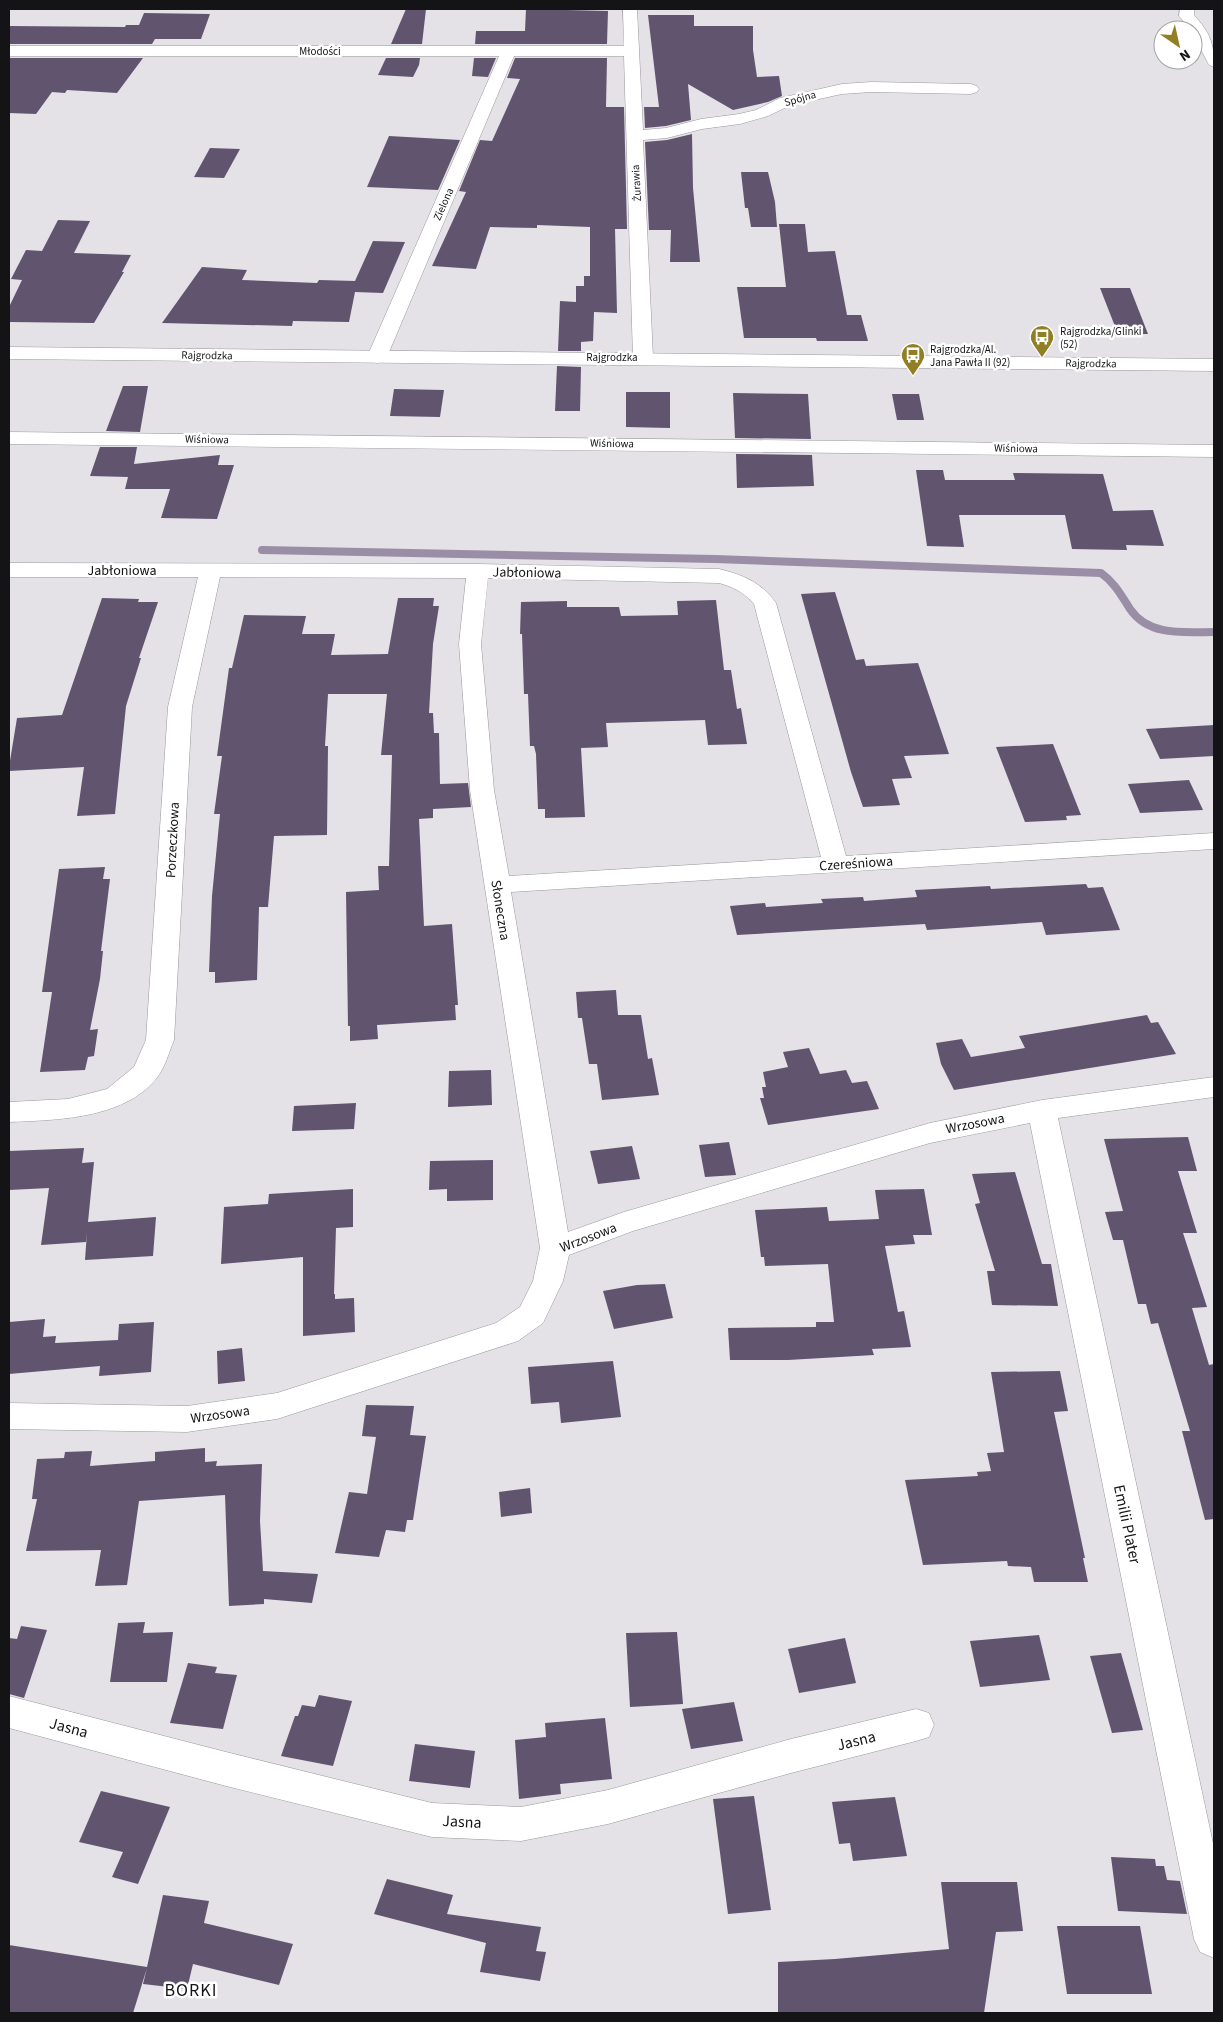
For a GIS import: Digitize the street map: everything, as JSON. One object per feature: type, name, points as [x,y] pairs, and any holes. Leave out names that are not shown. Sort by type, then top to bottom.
[{"type":"street","name":"Żurawia","points":[[630,9],[643,358]]},
{"type":"street","points":[[1187,9],[1186,16],[1198,29],[1214,62]]},
{"type":"street","name":"Młodości","points":[[9,51],[631,50]]},
{"type":"street","name":"Zielona","points":[[377,357],[505,62],[508,51]]},
{"type":"street","name":"Spójna","points":[[634,136],[667,133],[700,124],[740,118],[762,113],[786,101],[842,89],[871,87],[971,89]]},
{"type":"street","name":"Rajgrodzka","points":[[9,353],[1214,365]]},
{"type":"street","name":"Wiśniowa","points":[[9,438],[1214,451]]},
{"type":"street","name":"Jabłoniowa","points":[[9,570],[478,571],[719,576],[742,582],[758,592],[765,603],[836,864]]},
{"type":"street","name":"Porzeczkowa","points":[[9,1112],[68,1109],[117,1096],[146,1072],[160,1040],[180,707],[211,570]]},
{"type":"street","name":"Słoneczna","points":[[478,571],[470,644],[482,790],[555,1248]]},
{"type":"street","name":"Czereśniowa","points":[[498,885],[1214,841]]},
{"type":"street","name":"Wrzosowa","points":[[9,1416],[187,1419],[277,1406],[507,1332],[532,1315],[548,1281],[555,1248],[624,1223],[930,1133],[1042,1110],[1214,1087]]},
{"type":"street","name":"Emilii Plater","points":[[1042,1110],[1214,1939]]},
{"type":"street","name":"Jasna","points":[[9,1712],[226,1769],[432,1820],[521,1824],[608,1807],[791,1756],[916,1725]]},
{"type":"building","points":[[406,9],[426,9],[422,44],[391,44]]},
{"type":"building","points":[[526,9],[608,11],[607,44],[475,44],[476,31],[525,31]]},
{"type":"building","points":[[144,13],[210,14],[201,39],[155,39],[152,44],[9,44],[9,26],[125,27],[126,25],[139,25]]},
{"type":"building","points":[[648,15],[694,15],[694,26],[753,26],[753,50],[757,77],[779,76],[782,96],[768,102],[733,110],[688,84],[691,120],[666,126],[645,128],[644,107],[659,107]]},
{"type":"building","points":[[9,58],[143,58],[117,93],[67,90],[65,93],[52,92],[36,114],[9,113]]},
{"type":"building","points":[[386,58],[420,58],[413,77],[378,75]]},
{"type":"building","points":[[474,58],[496,58],[488,77],[472,76]]},
{"type":"building","points":[[515,58],[607,58],[606,107],[624,107],[627,229],[615,229],[617,313],[594,312],[593,341],[581,342],[581,351],[558,351],[560,301],[576,302],[576,286],[584,286],[584,276],[590,276],[590,227],[537,225],[537,228],[490,227],[476,269],[432,266],[466,192],[459,191],[480,140],[492,141],[520,79],[507,78]]},
{"type":"building","points":[[692,134],[693,188],[700,262],[670,262],[671,230],[649,230],[645,142],[667,140]]},
{"type":"building","points":[[389,136],[460,140],[438,190],[367,187]]},
{"type":"building","points":[[210,148],[240,149],[224,178],[194,177]]},
{"type":"building","points":[[741,172],[768,172],[775,202],[777,227],[751,227],[748,208],[745,208]]},
{"type":"building","points":[[58,220],[90,221],[74,253],[131,255],[122,272],[124,272],[94,323],[9,322],[9,307],[22,280],[11,279],[26,250],[42,251]]},
{"type":"building","points":[[779,224],[805,224],[808,252],[835,251],[847,315],[861,315],[868,341],[817,341],[816,338],[744,338],[737,287],[786,287]]},
{"type":"building","points":[[373,241],[405,242],[383,293],[355,292],[349,322],[293,321],[292,326],[162,323],[202,267],[247,270],[242,280],[317,283],[319,280],[355,281]]},
{"type":"building","points":[[1100,288],[1130,288],[1148,334],[1118,334]]},
{"type":"building","points":[[557,366],[581,367],[580,411],[555,411]]},
{"type":"building","points":[[123,386],[148,386],[140,432],[106,431]]},
{"type":"building","points":[[394,389],[444,390],[440,417],[390,416]]},
{"type":"building","points":[[626,392],[670,392],[670,428],[626,427]]},
{"type":"building","points":[[733,393],[808,394],[811,439],[735,438]]},
{"type":"building","points":[[892,394],[919,394],[924,420],[897,420]]},
{"type":"building","points":[[100,447],[137,447],[134,464],[220,455],[218,465],[234,465],[217,519],[161,518],[170,489],[125,489],[128,477],[90,476]]},
{"type":"building","points":[[736,454],[812,455],[814,486],[737,488]]},
{"type":"building","points":[[916,470],[943,470],[945,480],[1015,480],[1013,473],[1103,474],[1113,511],[1153,510],[1164,546],[1126,545],[1127,550],[1072,549],[1065,515],[959,515],[964,547],[927,546]]},
{"type":"building","points":[[835,592],[856,660],[864,659],[866,666],[918,663],[949,754],[904,756],[912,778],[892,779],[900,805],[863,807],[851,772],[801,594]]},
{"type":"building","points":[[102,598],[139,599],[138,602],[158,602],[139,658],[141,658],[126,706],[115,814],[77,816],[84,767],[9,771],[9,767],[17,718],[62,715]]},
{"type":"building","points":[[398,598],[434,598],[433,606],[439,606],[433,644],[429,713],[433,713],[434,733],[439,733],[440,784],[468,783],[471,807],[433,809],[433,818],[419,819],[424,926],[452,924],[458,1005],[455,1005],[456,1020],[377,1025],[378,1039],[350,1041],[350,1026],[348,1026],[346,892],[379,890],[378,866],[389,866],[392,755],[381,755],[387,694],[328,694],[325,746],[328,746],[327,835],[274,836],[268,907],[259,907],[257,980],[215,983],[215,972],[209,972],[212,896],[220,814],[214,814],[222,756],[217,756],[229,668],[232,668],[244,615],[306,616],[302,634],[335,634],[331,655],[388,654]]},
{"type":"building","points":[[716,600],[724,670],[731,670],[737,709],[741,708],[747,744],[708,745],[705,720],[606,723],[608,747],[581,748],[585,817],[545,818],[545,809],[538,809],[536,754],[534,746],[530,746],[528,694],[524,694],[522,634],[520,634],[521,602],[567,601],[567,607],[619,607],[621,616],[678,615],[677,601]]},
{"type":"building","points":[[1214,725],[1214,756],[1160,759],[1146,729]]},
{"type":"building","points":[[1053,744],[1081,815],[1066,816],[1067,820],[1025,822],[996,747]]},
{"type":"building","points":[[1189,780],[1203,810],[1140,813],[1128,784]]},
{"type":"building","points":[[105,867],[103,879],[110,879],[101,951],[103,951],[100,979],[90,1030],[98,1029],[94,1056],[88,1057],[85,1070],[40,1072],[52,992],[42,992],[59,869]]},
{"type":"building","points":[[1086,884],[1088,888],[1103,887],[1120,930],[1046,935],[1042,922],[927,930],[925,924],[737,935],[730,906],[765,903],[766,907],[823,903],[821,899],[863,897],[864,901],[917,897],[915,890],[990,886],[991,889]]},
{"type":"building","points":[[616,990],[618,1015],[641,1015],[648,1059],[652,1058],[659,1095],[602,1100],[597,1064],[589,1064],[582,1018],[578,1018],[576,992]]},
{"type":"building","points":[[1147,1015],[1151,1023],[1158,1022],[1176,1054],[954,1090],[941,1064],[936,1043],[962,1039],[971,1057],[1025,1048],[1019,1036]]},
{"type":"building","points":[[809,1048],[820,1074],[846,1070],[852,1083],[867,1081],[879,1109],[768,1125],[760,1098],[764,1098],[762,1087],[766,1087],[763,1072],[788,1067],[783,1052]]},
{"type":"building","points":[[491,1070],[492,1105],[448,1107],[449,1071]]},
{"type":"building","points":[[356,1103],[354,1129],[292,1131],[294,1106]]},
{"type":"building","points":[[1188,1137],[1197,1171],[1178,1171],[1197,1233],[1183,1233],[1207,1307],[1192,1308],[1209,1365],[1214,1364],[1214,1519],[1205,1520],[1182,1431],[1190,1431],[1158,1323],[1151,1324],[1146,1304],[1138,1304],[1123,1240],[1113,1240],[1105,1212],[1123,1211],[1104,1139]]},
{"type":"building","points":[[729,1142],[736,1175],[705,1177],[699,1145]]},
{"type":"building","points":[[632,1146],[640,1179],[598,1184],[590,1151]]},
{"type":"building","points":[[84,1148],[82,1163],[94,1162],[88,1222],[156,1217],[153,1256],[85,1260],[87,1232],[86,1242],[41,1245],[49,1188],[9,1190],[9,1151]]},
{"type":"building","points":[[493,1160],[493,1200],[447,1201],[447,1189],[429,1190],[430,1161]]},
{"type":"building","points":[[1015,1172],[1042,1264],[1051,1264],[1058,1306],[992,1305],[987,1271],[995,1271],[975,1204],[980,1203],[972,1174]]},
{"type":"building","points":[[353,1189],[353,1227],[336,1228],[334,1294],[335,1299],[354,1298],[355,1332],[303,1336],[303,1257],[221,1264],[224,1207],[268,1204],[269,1194]]},
{"type":"building","points":[[924,1189],[932,1235],[913,1235],[915,1244],[885,1246],[898,1312],[904,1311],[911,1347],[872,1349],[874,1355],[788,1360],[730,1360],[728,1328],[816,1327],[816,1322],[834,1322],[828,1264],[765,1266],[764,1257],[761,1257],[755,1210],[827,1207],[829,1221],[879,1219],[875,1190]]},
{"type":"building","points":[[665,1284],[673,1318],[614,1329],[603,1291],[637,1285]]},
{"type":"building","points":[[45,1319],[43,1337],[56,1336],[55,1343],[118,1340],[119,1324],[154,1322],[151,1372],[99,1376],[100,1366],[9,1374],[9,1322]]},
{"type":"building","points":[[242,1348],[245,1381],[218,1384],[217,1351]]},
{"type":"building","points":[[613,1361],[621,1417],[561,1423],[559,1402],[531,1404],[528,1367]]},
{"type":"building","points":[[1060,1371],[1068,1411],[1054,1412],[1085,1558],[1083,1558],[1088,1582],[1034,1582],[1031,1567],[1008,1566],[1007,1561],[923,1565],[905,1480],[978,1476],[977,1472],[991,1471],[987,1453],[1004,1452],[991,1372]]},
{"type":"building","points":[[366,1405],[414,1406],[410,1435],[426,1436],[413,1520],[407,1520],[405,1532],[386,1530],[379,1557],[335,1553],[349,1492],[367,1494],[376,1437],[362,1436]]},
{"type":"building","points":[[205,1448],[205,1462],[217,1461],[216,1466],[262,1464],[260,1521],[263,1571],[318,1574],[312,1603],[264,1599],[264,1604],[229,1606],[225,1495],[139,1501],[127,1585],[95,1586],[101,1550],[26,1551],[37,1499],[32,1499],[37,1459],[64,1458],[65,1452],[92,1451],[90,1466],[155,1461],[155,1452]]},
{"type":"building","points":[[530,1488],[532,1513],[501,1517],[499,1492]]},
{"type":"building","points":[[145,1622],[143,1633],[173,1632],[167,1682],[110,1682],[118,1623]]},
{"type":"building","points":[[21,1626],[47,1630],[24,1698],[9,1694],[9,1638],[17,1639]]},
{"type":"building","points":[[677,1632],[683,1704],[630,1707],[626,1633]]},
{"type":"building","points":[[1039,1635],[1050,1680],[980,1687],[970,1641]]},
{"type":"building","points":[[845,1638],[856,1683],[799,1693],[788,1649]]},
{"type":"building","points":[[1121,1653],[1143,1730],[1112,1733],[1090,1656]]},
{"type":"building","points":[[188,1663],[217,1667],[215,1673],[237,1675],[223,1729],[170,1723]]},
{"type":"building","points":[[319,1695],[352,1701],[333,1766],[281,1756],[295,1716],[298,1716],[302,1705],[315,1707]]},
{"type":"building","points":[[734,1702],[743,1741],[691,1749],[682,1709]]},
{"type":"building","points":[[605,1718],[612,1779],[560,1784],[561,1794],[519,1799],[515,1740],[546,1737],[545,1723]]},
{"type":"building","points":[[415,1744],[475,1751],[470,1788],[409,1781]]},
{"type":"building","points":[[101,1791],[170,1807],[138,1884],[112,1877],[123,1852],[79,1842]]},
{"type":"building","points":[[754,1796],[771,1910],[728,1914],[713,1799]]},
{"type":"building","points":[[895,1797],[907,1856],[853,1861],[850,1843],[839,1844],[832,1802]]},
{"type":"building","points":[[1111,1857],[1155,1859],[1156,1866],[1164,1866],[1167,1880],[1180,1881],[1187,1914],[1118,1911]]},
{"type":"building","points":[[387,1879],[453,1895],[447,1914],[541,1927],[536,1951],[546,1952],[540,1981],[480,1972],[486,1943],[374,1914]]},
{"type":"building","points":[[941,1882],[1017,1882],[1023,1931],[996,1932],[984,2013],[778,2013],[778,1962],[949,1949]]},
{"type":"building","points":[[163,1895],[209,1901],[204,1923],[293,1944],[279,1985],[193,1964],[187,1989],[143,1984],[147,1968],[133,2013],[9,2013],[9,1945],[147,1967]]},
{"type":"building","points":[[1057,1926],[1140,1926],[1152,1994],[1067,1994]]},
{"type":"waterway","points":[[262,550],[715,559],[1101,573],[1114,585],[1138,618],[1147,624],[1157,629],[1168,631],[1214,632]]},
{"type":"place","name":"Rajgrodzka/Glinki (52)","points":[[1042,358]]},
{"type":"place","name":"Rajgrodzka/Al. Jana Pawła II (92)","points":[[913,376]]},
{"type":"district","name":"BORKI","points":[[191,1990]]}]
